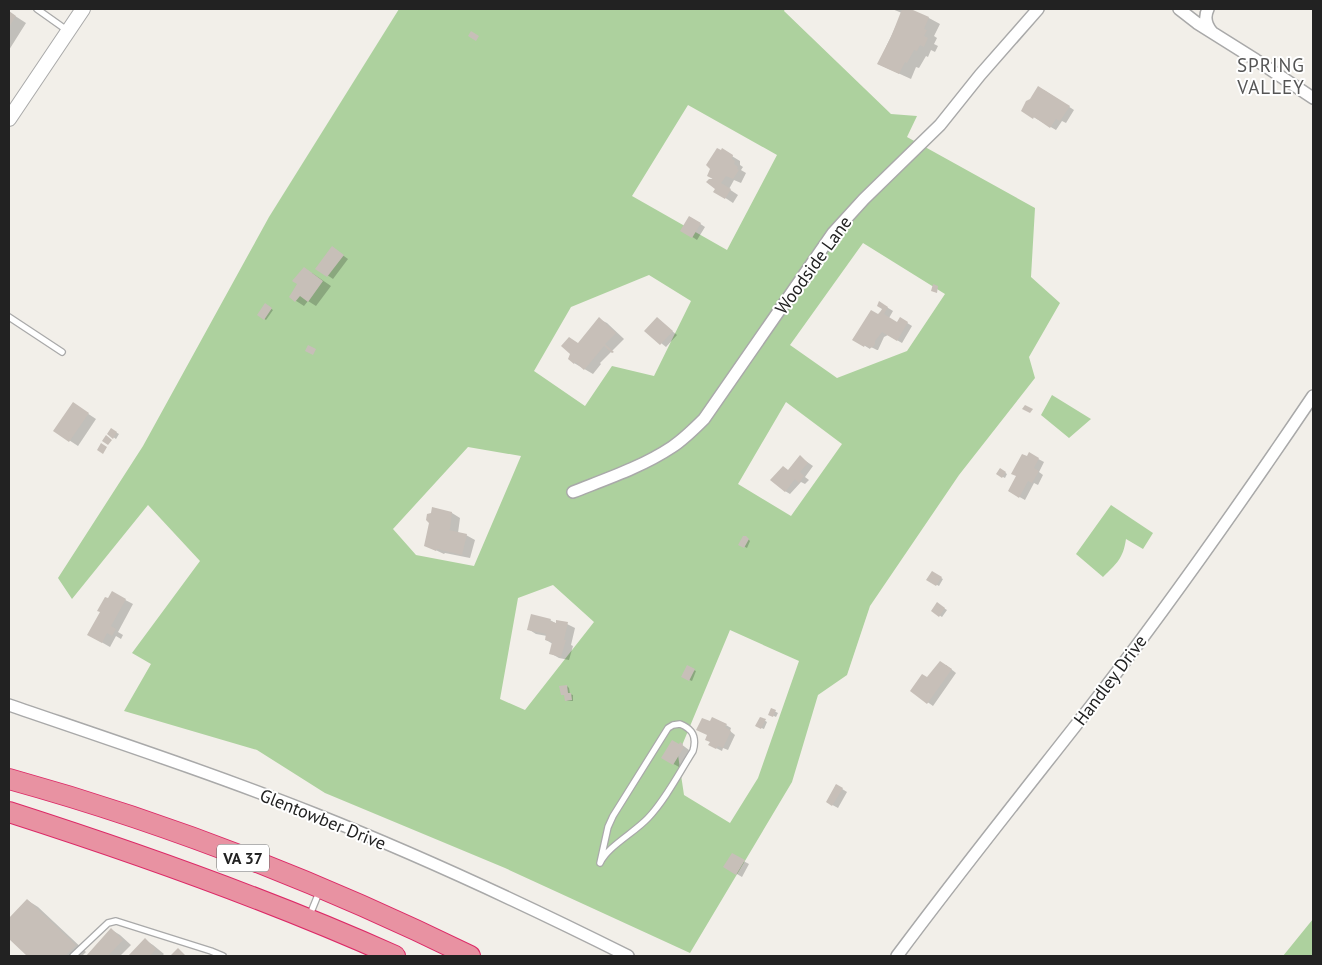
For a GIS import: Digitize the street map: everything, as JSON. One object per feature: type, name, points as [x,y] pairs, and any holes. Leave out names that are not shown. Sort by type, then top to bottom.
[{"type":"highway","name":"VA 37","points":[[9,778],[173,831],[320,889],[403,924],[470,956]]},
{"type":"highway","name":"VA 37","points":[[9,812],[160,862],[309,919],[395,956]]},
{"type":"highway","points":[[9,817],[100,842]]},
{"type":"street","points":[[9,119],[83,9]]},
{"type":"street","name":"Woodside Lane","points":[[573,492],[654,458],[673,447],[704,419],[833,233],[864,199],[940,125],[1038,9]]},
{"type":"street","points":[[1179,9],[1191,20],[1313,98]]},
{"type":"street","points":[[1208,9],[1207,24],[1212,32]]},
{"type":"street","name":"Handley Drive","points":[[898,956],[1092,704],[1206,551],[1313,396]]},
{"type":"street","name":"Glentowber Drive","points":[[9,705],[158,755],[316,815],[496,893],[628,956]]},
{"type":"lane","points":[[37,9],[68,30]]},
{"type":"lane","points":[[9,317],[62,352]]},
{"type":"lane","points":[[680,724],[688,727],[695,737],[693,751],[662,801],[633,832],[602,857],[600,862],[608,827],[613,816],[668,728],[680,724]]},
{"type":"lane","points":[[309,919],[320,889]]},
{"type":"lane","points":[[73,956],[108,922],[116,921],[223,956]]},
{"type":"green space","points":[[399,9],[785,9],[784,11],[891,114],[917,116],[907,137],[1035,208],[1031,277],[1060,303],[1029,357],[1035,378],[959,475],[870,606],[847,675],[818,695],[792,782],[690,953],[505,868],[325,793],[257,750],[124,711],[151,664],[132,653],[200,561],[148,505],[72,599],[58,578],[143,446],[269,217]],"holes":[[[688,105],[777,155],[727,250],[632,196]],[[863,243],[945,294],[907,351],[837,378],[790,345]],[[649,275],[691,301],[654,376],[612,366],[585,406],[534,371],[571,307]],[[786,402],[842,444],[791,516],[738,484]],[[468,447],[521,456],[474,566],[416,555],[393,529]],[[553,585],[594,622],[525,710],[500,699],[518,598]],[[730,630],[799,661],[758,778],[730,823],[684,795],[678,755]]]},
{"type":"green space","points":[[1052,395],[1091,419],[1069,438],[1041,415]]},
{"type":"green space","points":[[1111,505],[1153,533],[1143,549],[1126,539],[1119,560],[1103,577],[1076,554]]},
{"type":"green space","points":[[1313,919],[1313,956],[1283,956]]},
{"type":"building","points":[[902,9],[913,10],[929,17],[924,29],[927,30],[924,36],[928,38],[924,47],[920,45],[917,51],[914,50],[899,74],[877,64],[891,37]]},
{"type":"building","points":[[9,11],[16,16],[9,27]]},
{"type":"building","points":[[471,31],[479,36],[476,41],[468,36]]},
{"type":"building","points":[[1038,86],[1070,106],[1060,121],[1056,119],[1050,128],[1021,111]]},
{"type":"building","points":[[717,148],[721,150],[722,148],[733,155],[734,164],[739,170],[733,179],[726,176],[721,183],[731,189],[725,199],[713,192],[715,189],[706,182],[709,179],[713,179],[707,176],[710,169],[706,165]]},
{"type":"building","points":[[689,216],[701,223],[692,238],[680,231]]},
{"type":"building","points":[[332,246],[344,255],[327,277],[315,269]]},
{"type":"building","points":[[304,267],[323,281],[308,302],[300,296],[295,302],[289,297],[297,284],[292,281]]},
{"type":"building","points":[[933,284],[938,286],[937,293],[931,291]]},
{"type":"building","points":[[879,301],[888,307],[884,314],[897,322],[900,317],[908,322],[897,341],[882,332],[873,347],[870,348],[865,345],[864,347],[852,340],[871,310],[878,314],[881,311],[882,309],[877,306]]},
{"type":"building","points":[[265,303],[272,308],[264,320],[257,315]]},
{"type":"building","points":[[599,317],[616,333],[605,344],[614,352],[612,353],[604,346],[584,370],[568,359],[570,354],[561,346],[569,337],[578,343]]},
{"type":"building","points":[[657,317],[673,331],[660,345],[644,331]]},
{"type":"building","points":[[308,345],[316,349],[313,355],[305,351]]},
{"type":"building","points":[[73,402],[89,413],[69,442],[53,431]]},
{"type":"building","points":[[1025,405],[1033,409],[1030,413],[1022,409]]},
{"type":"building","points":[[111,428],[117,432],[113,439],[107,434]]},
{"type":"building","points":[[106,435],[112,440],[108,445],[102,441]]},
{"type":"building","points":[[101,443],[107,447],[103,454],[97,450]]},
{"type":"building","points":[[1029,452],[1039,458],[1034,468],[1039,471],[1032,483],[1028,481],[1019,498],[1008,491],[1016,476],[1011,474],[1022,454],[1027,456]]},
{"type":"building","points":[[800,455],[808,463],[800,472],[804,476],[799,483],[795,479],[785,492],[770,480],[783,466],[788,470]]},
{"type":"building","points":[[1000,468],[1006,472],[1002,478],[996,474]]},
{"type":"building","points":[[432,507],[452,512],[449,530],[467,534],[462,555],[437,549],[436,551],[424,546],[429,523],[426,520],[427,514],[431,513]]},
{"type":"building","points":[[743,536],[749,539],[744,548],[738,545]]},
{"type":"building","points":[[932,571],[942,577],[936,586],[926,580]]},
{"type":"building","points":[[112,591],[126,599],[111,626],[116,629],[112,636],[107,633],[102,643],[87,635],[100,612],[97,611],[105,597],[108,598]]},
{"type":"building","points":[[937,602],[945,608],[939,617],[931,611]]},
{"type":"building","points":[[531,614],[551,619],[550,621],[556,623],[556,620],[568,622],[564,640],[566,640],[561,657],[549,654],[552,642],[545,640],[546,634],[527,630]]},
{"type":"building","points":[[940,661],[952,669],[927,704],[910,691],[922,674],[927,677]]},
{"type":"building","points":[[687,665],[695,669],[689,681],[681,677]]},
{"type":"building","points":[[567,685],[568,693],[571,693],[572,700],[565,701],[559,686]]},
{"type":"building","points":[[771,708],[776,710],[773,717],[768,715]]},
{"type":"building","points":[[712,717],[727,724],[725,727],[731,731],[723,748],[718,746],[716,749],[708,745],[710,742],[705,740],[707,735],[696,730],[702,718],[710,721]]},
{"type":"building","points":[[760,717],[766,719],[761,729],[755,726]]},
{"type":"building","points":[[672,740],[679,744],[680,742],[684,747],[673,765],[661,758]]},
{"type":"building","points":[[836,784],[843,788],[832,806],[826,802]]},
{"type":"building","points":[[732,853],[745,860],[736,875],[723,867]]},
{"type":"building","points":[[27,899],[76,945],[65,956],[27,956],[9,939],[9,918]]},
{"type":"building","points":[[111,928],[123,940],[108,956],[86,956]]},
{"type":"building","points":[[145,938],[156,949],[150,956],[128,956]]},
{"type":"building","points":[[178,948],[186,956],[170,956]]},
{"type":"district","name":"SPRING VALLEY","points":[[1271,76]]}]
